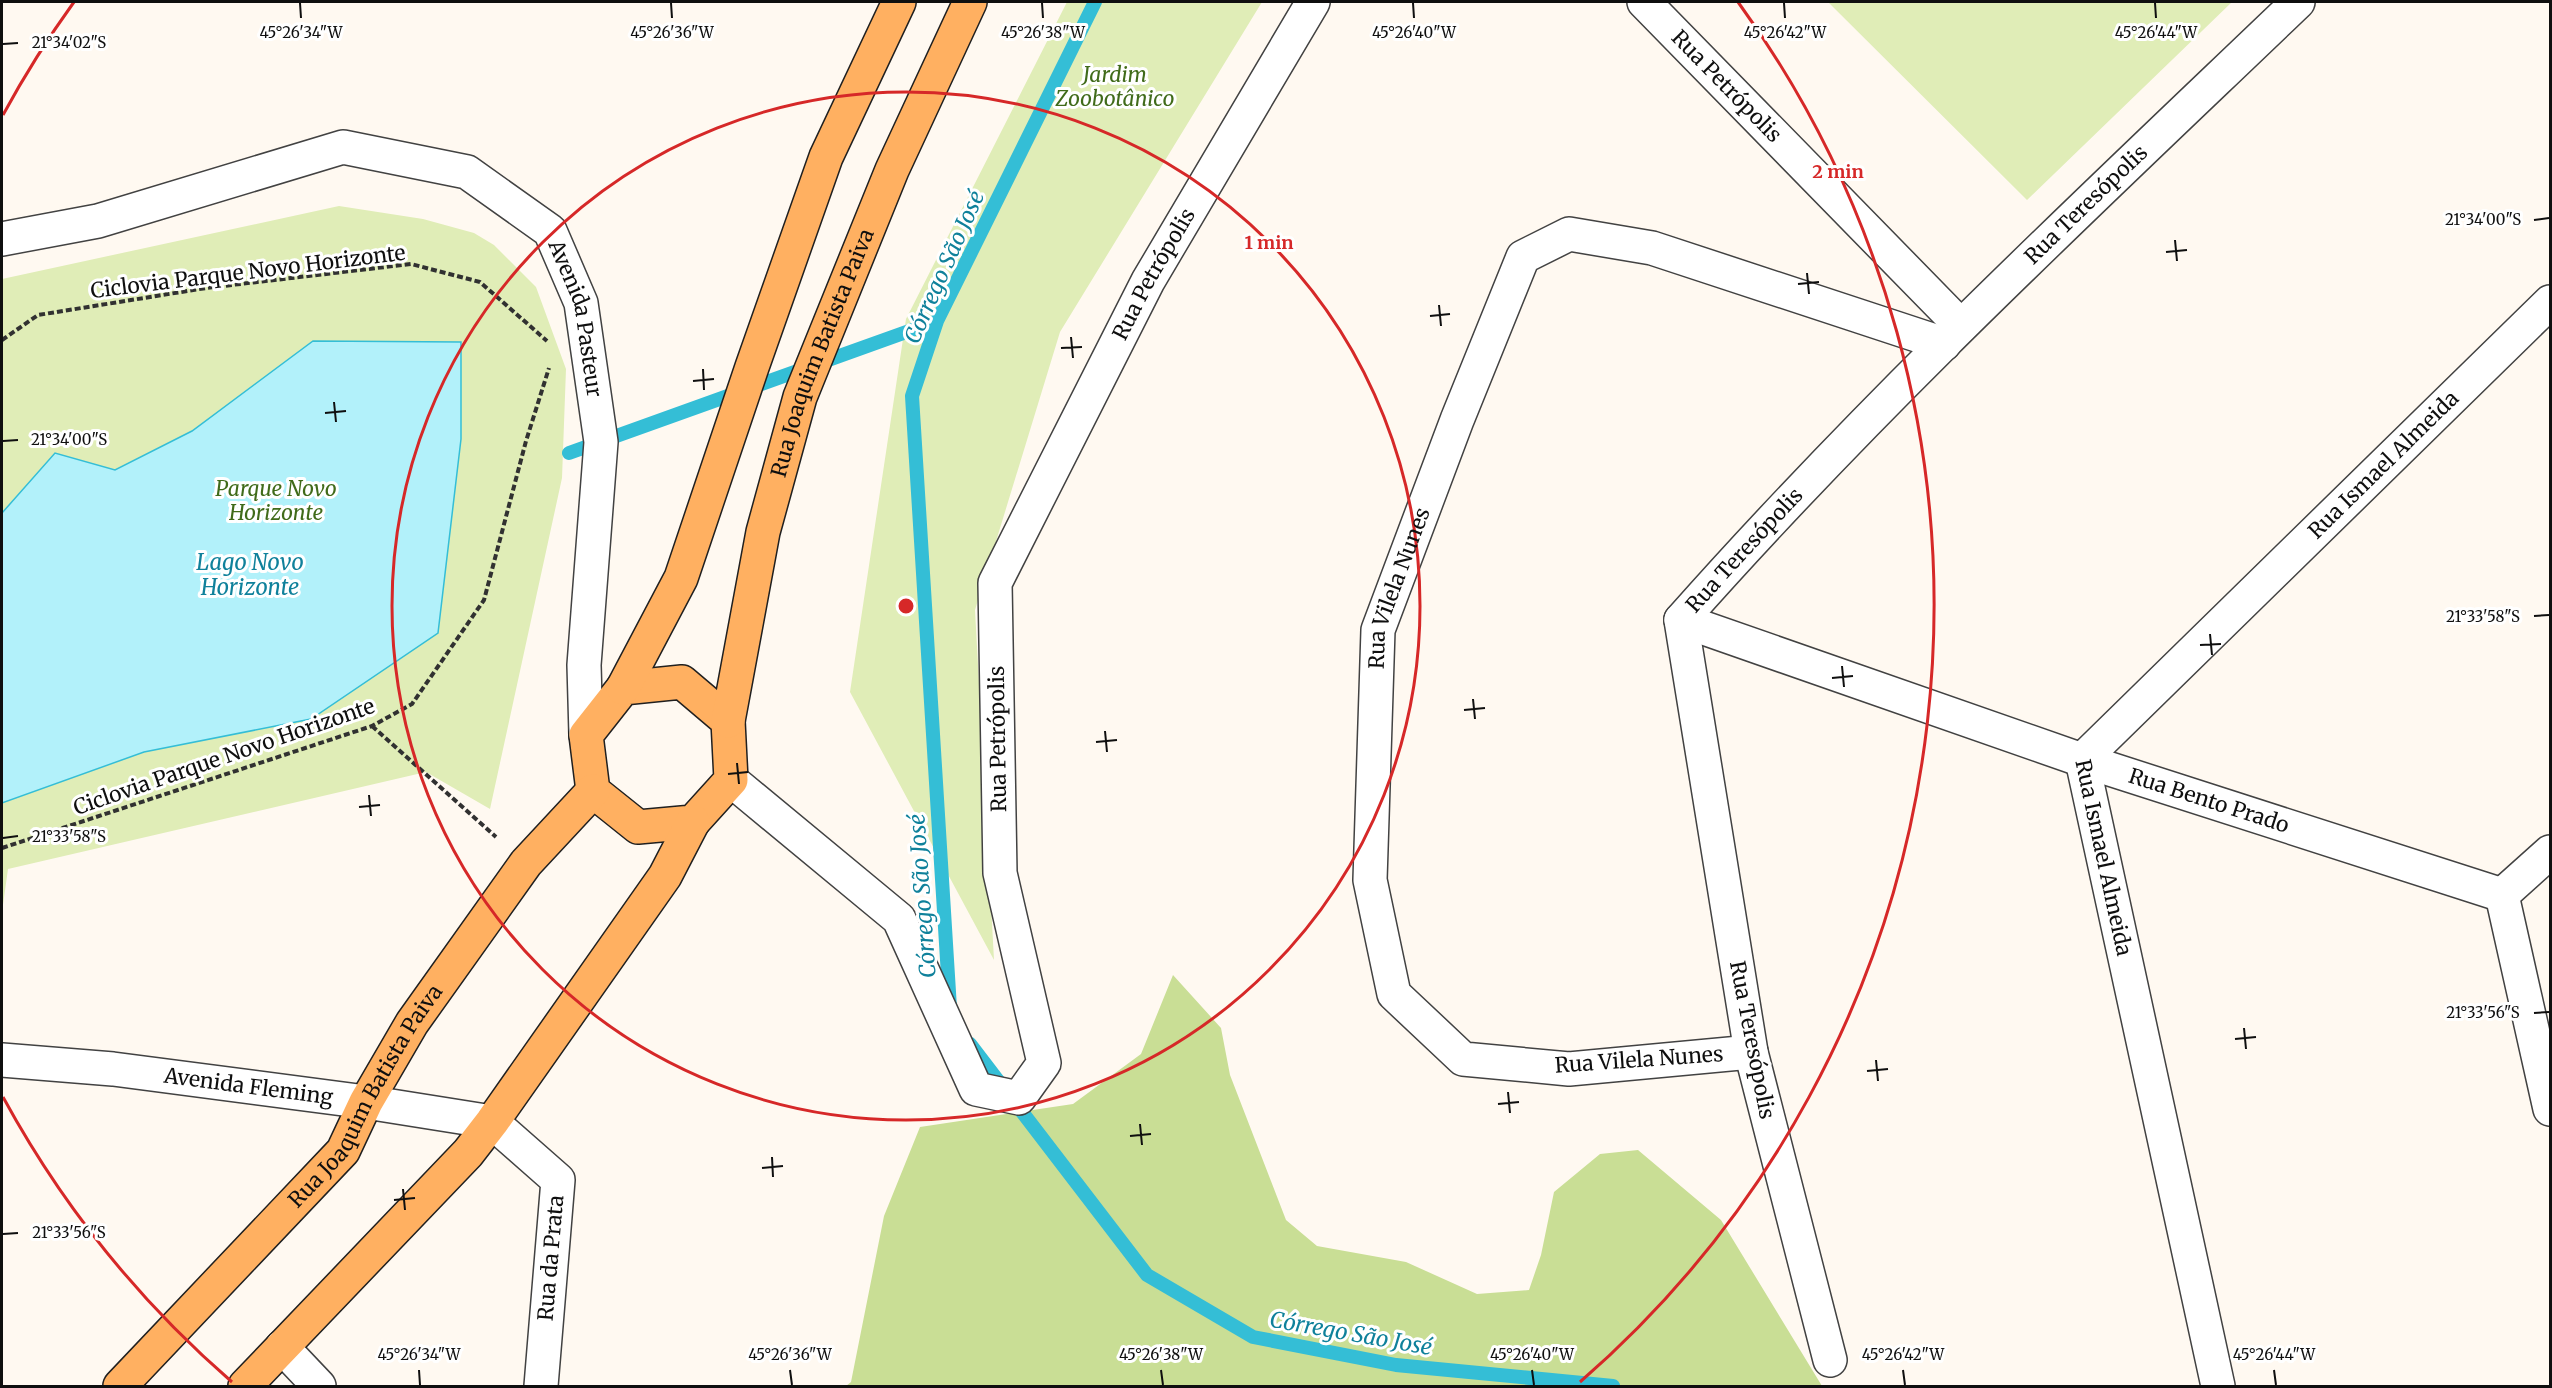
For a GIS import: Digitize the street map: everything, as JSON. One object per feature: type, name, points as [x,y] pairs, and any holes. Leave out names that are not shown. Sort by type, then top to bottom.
[{"type":"main road","points":[[693,822],[638,826],[593,791],[586,735],[623,688],[681,578],[826,157],[899,2]]},
{"type":"main road","name":"Rua Joaquim Batista Paiva","points":[[731,780],[728,721],[763,532],[800,397],[892,170],[970,2]]},
{"type":"main road","points":[[623,688],[682,682],[728,721]]},
{"type":"main road","points":[[245,1386],[460,1161],[492,1122],[665,876],[693,822],[731,780]]},
{"type":"main road","name":"Rua Joaquim Batista Paiva","points":[[120,1386],[344,1151],[366,1102],[412,1023],[526,863],[593,791]]},
{"type":"street","name":"Rua Petrópolis","points":[[731,780],[899,919],[976,1089],[1019,1098],[1044,1063],[1000,873],[995,583],[1148,281],[1313,2]]},
{"type":"street","name":"Rua Petrópolis","points":[[1644,2],[1952,335]]},
{"type":"street","name":"Rua Teresópolis","points":[[1830,1360],[1750,1052],[1681,620],[1750,541],[1952,335],[2298,2]]},
{"type":"street","name":"Avenida Pasteur","points":[[2,238],[98,221],[343,147],[468,172],[550,231],[581,303],[601,442],[584,665],[586,735]]},
{"type":"street","name":"Rua Vilela Nunes","points":[[1750,1052],[1569,1069],[1463,1059],[1394,994],[1370,880],[1378,630],[1466,398],[1523,257],[1569,234],[1652,248],[1952,335]]},
{"type":"street","name":"Rua Ismael Almeida","points":[[2218,1386],[2082,760],[2550,302]]},
{"type":"street","name":"Rua Bento Prado","points":[[1681,620],[2082,760],[2502,896]]},
{"type":"street","points":[[2550,852],[2502,896],[2550,1109]]},
{"type":"street","name":"Avenida Fleming","points":[[2,1060],[113,1070],[366,1102],[492,1122]]},
{"type":"street","name":"Rua da Prata","points":[[492,1122],[558,1180],[541,1386]]},
{"type":"street","points":[[282,1347],[319,1386]]},
{"type":"path","name":"Ciclovia Parque Novo Horizonte","points":[[2,340],[38,315],[206,288],[411,264],[480,282],[555,348]]},
{"type":"path","name":"Ciclovia Parque Novo Horizonte","points":[[2,848],[372,726],[412,704],[484,600],[526,441],[552,359]]},
{"type":"path","points":[[372,726],[526,863]]},
{"type":"green space","name":"Jardim Zoobotânico","points":[[1067,2],[1262,2],[1060,332],[975,610],[994,960],[850,692],[906,319]]},
{"type":"green space","points":[[1828,2],[2232,2],[2027,200]]},
{"type":"green space","name":"Parque Novo Horizonte","points":[[339,206],[423,219],[474,233],[494,245],[536,287],[566,369],[562,478],[490,809],[426,772],[8,869],[2,912],[2,279]]},
{"type":"green space","points":[[1173,975],[1221,1028],[1230,1075],[1286,1220],[1317,1246],[1406,1262],[1477,1294],[1529,1290],[1541,1255],[1554,1192],[1600,1154],[1638,1150],[1721,1220],[1822,1386],[846,1386],[851,1382],[884,1216],[920,1127],[1073,1104],[1141,1054]]},
{"type":"water","name":"Lago Novo Horizonte","points":[[313,341],[461,342],[461,439],[438,633],[311,719],[144,752],[2,803],[2,513],[55,453],[115,470],[192,431]]},
{"type":"waterway","name":"Córrego São José","points":[[950,1008],[912,396],[937,321],[1095,2]]},
{"type":"waterway","points":[[569,453],[937,321]]},
{"type":"waterway","name":"Córrego São José","points":[[970,1044],[1147,1275],[1253,1337],[1396,1365],[1613,1386]]}]
